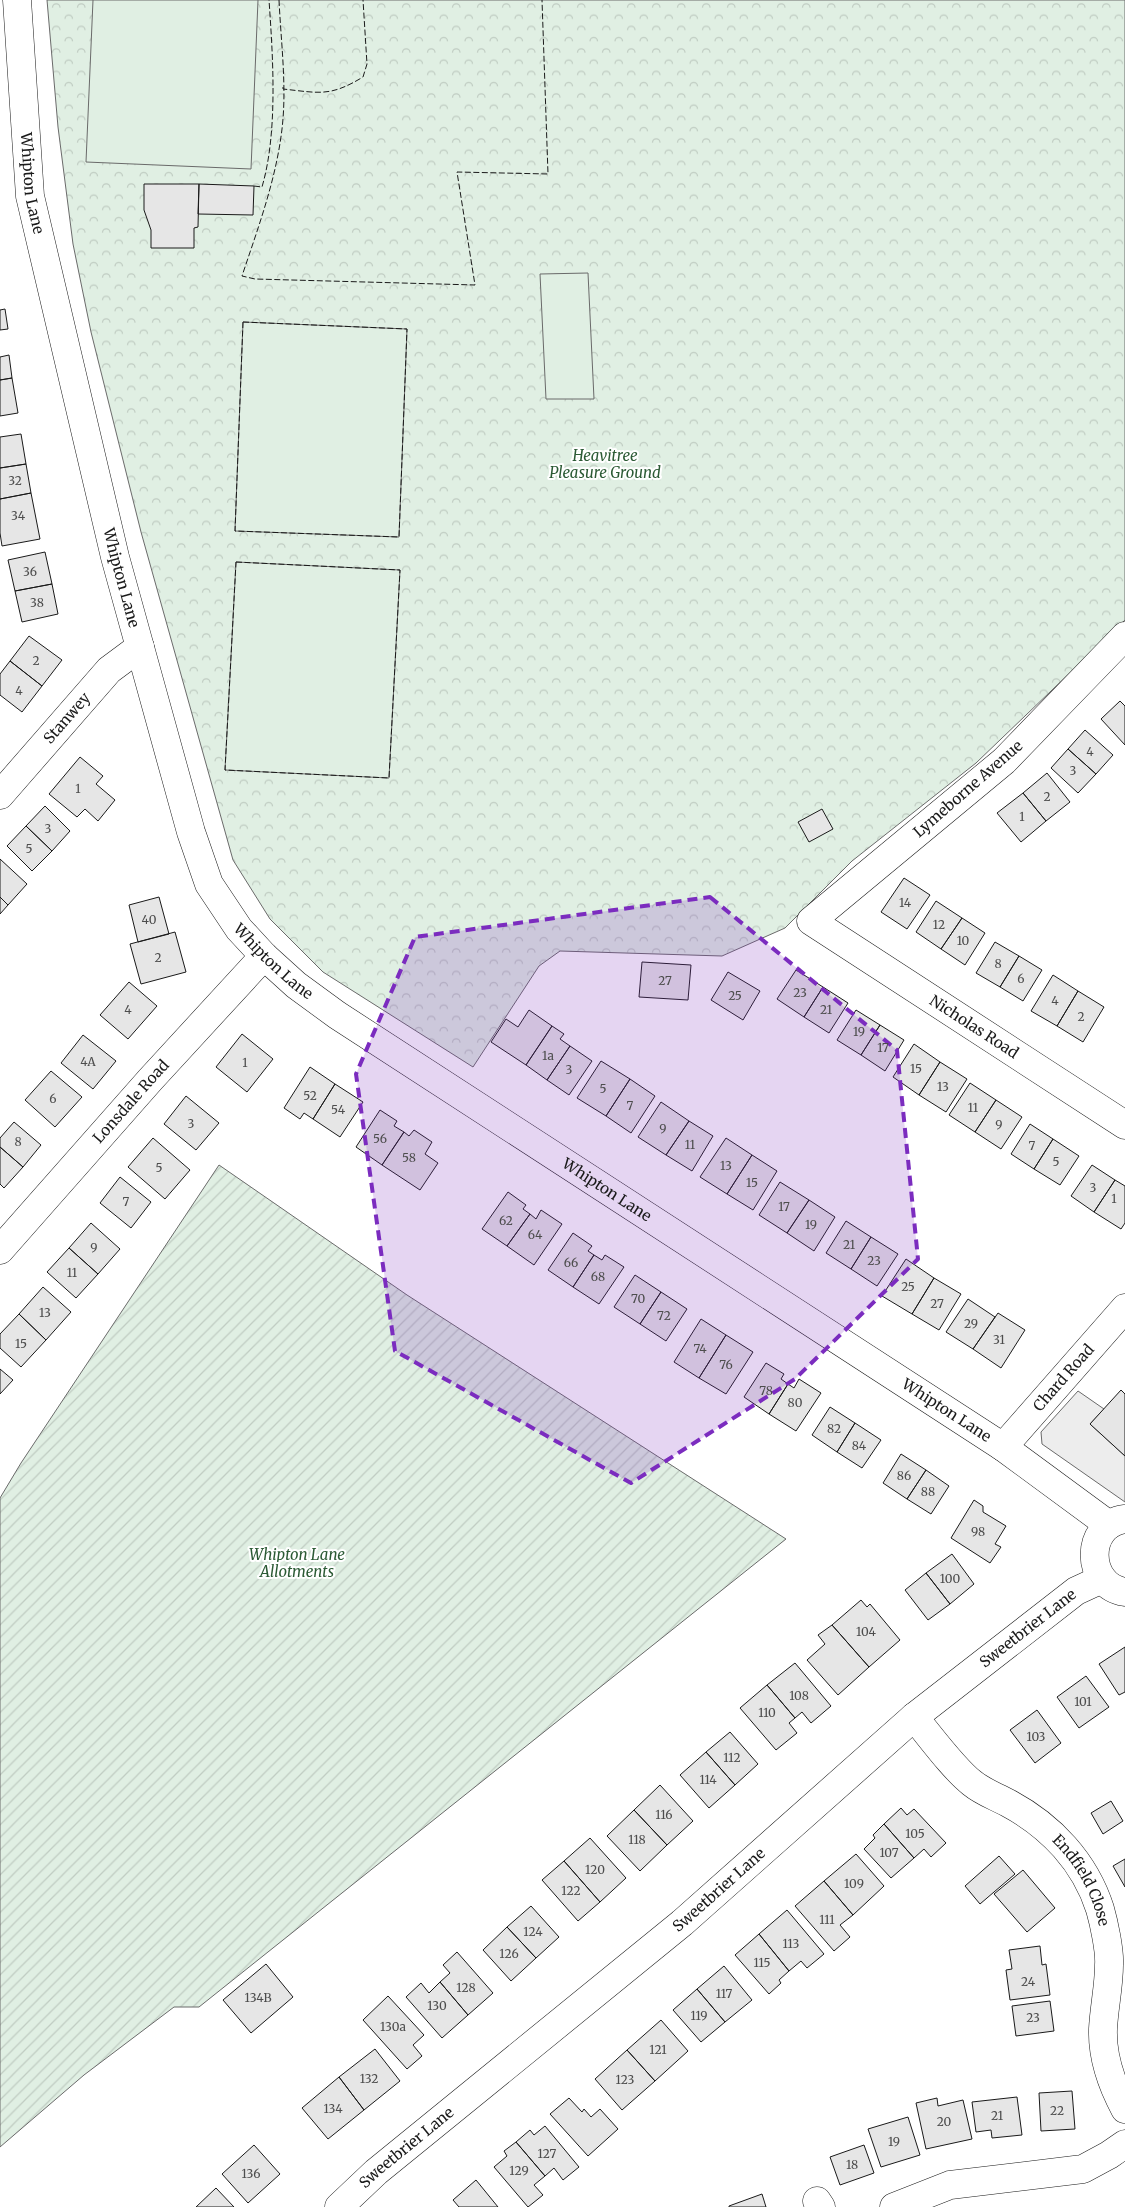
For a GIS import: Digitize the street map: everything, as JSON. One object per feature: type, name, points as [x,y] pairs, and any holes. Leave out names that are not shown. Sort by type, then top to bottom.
[{"type":"street","name":"Whipton Lane","points":[[16,0],[30,196],[106,519],[191,832],[210,884],[239,929],[264,956],[296,985],[337,1015],[1117,1522]]},
{"type":"street","name":"Lymeborne Avenue","points":[[822,930],[811,921],[1004,761],[1125,636]]},
{"type":"street","name":"Stanwey","points":[[0,795],[109,670],[140,647]]},
{"type":"street","name":"Nicholas Road","points":[[822,930],[1125,1125]]},
{"type":"street","name":"Lonsdale Road","points":[[0,1250],[144,1087],[264,956]]},
{"type":"street","name":"Chard Road","points":[[1003,1448],[1125,1308]]},
{"type":"street","points":[[1114,1585],[1096,1568],[1094,1556],[1095,1544],[1101,1534],[1117,1522]]},
{"type":"street","name":"Sweetbrier Lane","points":[[339,2207],[376,2172],[682,1923],[914,1718],[1076,1591],[1114,1585]]},
{"type":"street","name":"Endfield Close","points":[[914,1718],[969,1781],[986,1793],[1008,1803],[1045,1826],[1065,1846],[1084,1873],[1100,1909],[1110,1963],[1103,2031],[1106,2059],[1115,2089],[1125,2109]]},
{"type":"street","points":[[894,2207],[950,2185],[1083,2169],[1109,2156],[1125,2144]]},
{"type":"highlighted area","points":[[710,897],[897,1050],[918,1259],[795,1379],[631,1483],[395,1351],[356,1074],[415,937]]},
{"type":"green space","name":"Heavitree Pleasure Ground","points":[[47,0],[1125,0],[1125,620],[976,763],[852,861],[785,928],[722,956],[560,951],[539,966],[473,1067],[323,972],[270,919],[233,860],[141,532],[91,332],[73,244],[58,127]]},
{"type":"green space","points":[[93,0],[258,0],[251,169],[86,162]]},
{"type":"green space","points":[[588,273],[594,399],[546,399],[540,274]]},
{"type":"green space","points":[[243,322],[407,329],[399,537],[235,531]]},
{"type":"green space","points":[[236,562],[400,570],[389,778],[225,770]]},
{"type":"green space","name":"Whipton Lane Allotments","points":[[219,1165],[407,1295],[786,1539],[199,2007],[174,2007],[84,2075],[0,2147],[0,1498],[21,1463]]},
{"type":"shaded area","points":[[1078,1391],[1104,1409],[1090,1424],[1125,1456],[1125,1502],[1042,1444],[1041,1432]]},
{"type":"building","points":[[144,184],[199,184],[198,227],[194,228],[194,248],[151,248],[151,230],[144,210]]},
{"type":"building","points":[[199,184],[254,186],[253,215],[198,214]]},
{"type":"building","points":[[5,309],[8,329],[0,330],[0,310]]},
{"type":"building","points":[[9,355],[12,378],[0,380],[0,357]]},
{"type":"building","points":[[12,378],[18,413],[0,416],[0,380]]},
{"type":"building","points":[[21,434],[26,464],[0,468],[0,437]]},
{"type":"building","points":[[26,464],[31,493],[0,499],[0,468]]},
{"type":"building","points":[[31,493],[40,539],[2,546],[0,499]]},
{"type":"building","points":[[45,552],[52,584],[15,591],[8,560]]},
{"type":"building","points":[[52,584],[58,614],[22,622],[15,591]]},
{"type":"building","points":[[29,636],[62,660],[42,686],[10,661]]},
{"type":"building","points":[[10,661],[42,686],[22,712],[0,695],[0,674]]},
{"type":"building","points":[[1120,701],[1125,706],[1125,745],[1101,719]]},
{"type":"building","points":[[1085,730],[1113,755],[1096,774],[1068,749]]},
{"type":"building","points":[[1068,749],[1096,774],[1078,793],[1051,768]]},
{"type":"building","points":[[80,757],[103,776],[96,784],[115,800],[98,821],[85,809],[77,817],[49,794]]},
{"type":"building","points":[[1047,773],[1070,802],[1046,821],[1023,793]]},
{"type":"building","points":[[1023,793],[1046,821],[1021,842],[997,813]]},
{"type":"building","points":[[45,806],[70,831],[52,851],[26,826]]},
{"type":"building","points":[[822,809],[833,829],[809,842],[798,822]]},
{"type":"building","points":[[26,826],[52,851],[32,871],[7,846]]},
{"type":"building","points":[[0,859],[27,884],[8,905],[0,897]]},
{"type":"building","points":[[904,878],[930,895],[907,929],[881,912]]},
{"type":"building","points":[[0,897],[8,905],[0,914]]},
{"type":"building","points":[[159,897],[169,934],[138,942],[129,905]]},
{"type":"building","points":[[936,901],[962,918],[941,949],[916,932]]},
{"type":"building","points":[[962,918],[985,933],[965,965],[941,949]]},
{"type":"building","points":[[175,932],[186,972],[141,984],[130,944]]},
{"type":"building","points":[[995,942],[1019,956],[1000,987],[976,973]]},
{"type":"building","points":[[1019,956],[1042,970],[1023,1001],[1000,987]]},
{"type":"building","points":[[642,962],[691,965],[688,1000],[639,997]]},
{"type":"building","points":[[796,970],[823,987],[804,1017],[777,999]]},
{"type":"building","points":[[728,972],[760,991],[743,1020],[711,1000]]},
{"type":"building","points":[[1053,975],[1078,991],[1057,1026],[1031,1011]]},
{"type":"building","points":[[129,982],[157,1006],[128,1039],[100,1015]]},
{"type":"building","points":[[823,987],[848,1003],[829,1033],[804,1017]]},
{"type":"building","points":[[1078,991],[1104,1007],[1083,1042],[1057,1026]]},
{"type":"building","points":[[529,1010],[552,1026],[526,1065],[491,1042],[506,1019],[518,1027]]},
{"type":"building","points":[[856,1010],[880,1025],[861,1055],[837,1040]]},
{"type":"building","points":[[880,1025],[904,1040],[885,1071],[861,1055]]},
{"type":"building","points":[[552,1026],[564,1034],[560,1039],[570,1046],[547,1080],[526,1065]]},
{"type":"building","points":[[242,1034],[273,1059],[247,1092],[216,1067]]},
{"type":"building","points":[[83,1035],[116,1061],[93,1089],[61,1063]]},
{"type":"building","points":[[914,1044],[940,1062],[919,1095],[893,1077]]},
{"type":"building","points":[[570,1046],[592,1061],[569,1095],[547,1080]]},
{"type":"building","points":[[601,1061],[630,1079],[606,1116],[577,1098]]},
{"type":"building","points":[[940,1062],[967,1079],[946,1112],[919,1095]]},
{"type":"building","points":[[310,1067],[335,1084],[313,1119],[304,1113],[300,1119],[284,1108]]},
{"type":"building","points":[[51,1071],[82,1097],[55,1127],[25,1100]]},
{"type":"building","points":[[630,1079],[655,1096],[631,1133],[606,1116]]},
{"type":"building","points":[[970,1083],[996,1100],[975,1132],[949,1115]]},
{"type":"building","points":[[335,1084],[363,1102],[340,1137],[313,1119]]},
{"type":"building","points":[[186,1096],[219,1123],[196,1150],[164,1124]]},
{"type":"building","points":[[996,1100],[1022,1117],[1001,1149],[975,1132]]},
{"type":"building","points":[[661,1102],[689,1121],[666,1155],[638,1137]]},
{"type":"building","points":[[380,1110],[397,1121],[394,1126],[404,1132],[382,1165],[356,1147]]},
{"type":"building","points":[[689,1121],[713,1136],[692,1171],[666,1155]]},
{"type":"building","points":[[14,1122],[41,1145],[23,1167],[0,1147],[0,1138]]},
{"type":"building","points":[[1030,1124],[1053,1139],[1034,1169],[1011,1154]]},
{"type":"building","points":[[414,1130],[432,1142],[425,1154],[438,1163],[420,1190],[382,1165],[404,1132],[409,1136]]},
{"type":"building","points":[[153,1138],[190,1170],[165,1199],[128,1167]]},
{"type":"building","points":[[726,1138],[752,1155],[727,1194],[700,1177]]},
{"type":"building","points":[[1053,1139],[1079,1156],[1060,1185],[1034,1169]]},
{"type":"building","points":[[0,1147],[23,1167],[4,1188],[0,1184]]},
{"type":"building","points":[[752,1155],[777,1171],[753,1210],[727,1194]]},
{"type":"building","points":[[1092,1165],[1115,1180],[1094,1212],[1071,1196]]},
{"type":"building","points":[[120,1177],[151,1202],[131,1228],[100,1203]]},
{"type":"building","points":[[1115,1180],[1125,1186],[1125,1223],[1121,1229],[1094,1212]]},
{"type":"building","points":[[780,1182],[809,1200],[787,1233],[759,1215]]},
{"type":"building","points":[[508,1192],[526,1205],[523,1209],[530,1214],[507,1246],[482,1229]]},
{"type":"building","points":[[809,1200],[835,1217],[814,1251],[787,1233]]},
{"type":"building","points":[[541,1210],[562,1224],[534,1265],[507,1246],[530,1214],[536,1219]]},
{"type":"building","points":[[846,1221],[871,1237],[851,1269],[826,1253]]},
{"type":"building","points":[[91,1223],[120,1249],[98,1274],[69,1248]]},
{"type":"building","points":[[573,1233],[592,1246],[588,1251],[594,1255],[573,1287],[548,1270]]},
{"type":"building","points":[[871,1237],[898,1254],[877,1286],[851,1269]]},
{"type":"building","points":[[69,1248],[98,1274],[76,1298],[47,1272]]},
{"type":"building","points":[[594,1255],[602,1260],[605,1255],[624,1267],[599,1304],[573,1287]]},
{"type":"building","points":[[906,1259],[934,1278],[912,1314],[882,1296]]},
{"type":"building","points":[[635,1275],[661,1292],[640,1324],[614,1307]]},
{"type":"building","points":[[934,1278],[961,1294],[939,1330],[912,1314]]},
{"type":"building","points":[[43,1287],[71,1312],[46,1340],[19,1314]]},
{"type":"building","points":[[661,1292],[687,1309],[666,1341],[640,1324]]},
{"type":"building","points":[[968,1299],[995,1317],[973,1349],[946,1332]]},
{"type":"building","points":[[998,1313],[1025,1330],[1001,1368],[973,1349]]},
{"type":"building","points":[[19,1314],[46,1340],[21,1367],[0,1348],[0,1334]]},
{"type":"building","points":[[701,1319],[726,1335],[699,1378],[674,1362]]},
{"type":"building","points":[[726,1335],[753,1352],[726,1394],[699,1378]]},
{"type":"building","points":[[766,1363],[784,1374],[781,1379],[788,1384],[769,1414],[744,1397]]},
{"type":"building","points":[[0,1369],[13,1380],[0,1394]]},
{"type":"building","points":[[799,1379],[821,1393],[796,1431],[769,1414],[788,1384],[794,1388]]},
{"type":"building","points":[[1121,1390],[1125,1394],[1125,1456],[1090,1424]]},
{"type":"building","points":[[830,1407],[855,1423],[837,1452],[812,1435]]},
{"type":"building","points":[[855,1423],[881,1440],[862,1468],[837,1452]]},
{"type":"building","points":[[901,1454],[926,1470],[907,1499],[883,1483]]},
{"type":"building","points":[[926,1470],[949,1486],[931,1514],[907,1499]]},
{"type":"building","points":[[974,1500],[983,1506],[983,1512],[1006,1526],[995,1544],[1001,1547],[990,1563],[951,1538]]},
{"type":"building","points":[[952,1554],[974,1584],[950,1604],[926,1573]]},
{"type":"building","points":[[926,1573],[950,1604],[928,1620],[905,1590]]},
{"type":"building","points":[[861,1600],[867,1607],[870,1604],[900,1640],[869,1667],[832,1625]]},
{"type":"building","points":[[832,1625],[869,1667],[838,1695],[807,1660],[825,1644],[818,1635]]},
{"type":"building","points":[[1125,1647],[1125,1692],[1119,1695],[1099,1664]]},
{"type":"building","points":[[795,1663],[831,1706],[811,1723],[802,1712],[795,1718],[767,1685]]},
{"type":"building","points":[[1086,1676],[1109,1707],[1079,1728],[1057,1697]]},
{"type":"building","points":[[767,1685],[795,1718],[789,1723],[797,1733],[776,1750],[740,1708]]},
{"type":"building","points":[[1037,1710],[1061,1743],[1035,1763],[1010,1730]]},
{"type":"building","points":[[730,1732],[758,1764],[735,1785],[706,1752]]},
{"type":"building","points":[[706,1752],[735,1785],[709,1808],[680,1775]]},
{"type":"building","points":[[660,1785],[693,1821],[667,1845],[634,1810]]},
{"type":"building","points":[[1111,1801],[1123,1821],[1103,1834],[1091,1813]]},
{"type":"building","points":[[901,1808],[907,1815],[914,1809],[946,1843],[931,1857],[924,1849],[914,1858],[884,1824]]},
{"type":"building","points":[[634,1810],[667,1845],[640,1871],[607,1836]]},
{"type":"building","points":[[884,1824],[914,1858],[891,1878],[864,1849],[875,1838],[873,1835]]},
{"type":"building","points":[[590,1838],[626,1878],[600,1902],[564,1861]]},
{"type":"building","points":[[856,1854],[884,1886],[853,1915],[824,1881]]},
{"type":"building","points":[[999,1856],[1015,1874],[980,1904],[965,1886]]},
{"type":"building","points":[[1125,1859],[1125,1887],[1113,1866]]},
{"type":"building","points":[[564,1861],[600,1902],[578,1921],[542,1880]]},
{"type":"building","points":[[1023,1870],[1055,1908],[1027,1932],[994,1894]]},
{"type":"building","points":[[824,1881],[853,1915],[840,1925],[850,1937],[834,1951],[795,1906]]},
{"type":"building","points":[[531,1906],[559,1937],[536,1958],[507,1927]]},
{"type":"building","points":[[787,1910],[824,1954],[807,1968],[801,1961],[789,1971],[759,1934]]},
{"type":"building","points":[[507,1927],[536,1958],[511,1981],[483,1950]]},
{"type":"building","points":[[759,1934],[789,1971],[779,1980],[781,1983],[769,1994],[735,1955]]},
{"type":"building","points":[[1040,1946],[1042,1965],[1046,1964],[1050,1995],[1010,2000],[1006,1970],[1012,1969],[1009,1950]]},
{"type":"building","points":[[457,1952],[493,1993],[468,2015],[440,1982],[450,1973],[443,1965]]},
{"type":"building","points":[[266,1964],[293,1997],[251,2033],[223,2000]]},
{"type":"building","points":[[724,1966],[752,2000],[725,2022],[697,1989]]},
{"type":"building","points":[[440,1982],[468,2015],[442,2038],[406,1997],[421,1983],[429,1993]]},
{"type":"building","points":[[697,1989],[725,2022],[701,2042],[673,2010]]},
{"type":"building","points":[[388,1996],[424,2035],[413,2045],[422,2056],[407,2069],[363,2020]]},
{"type":"building","points":[[1050,2001],[1054,2031],[1016,2036],[1012,2006]]},
{"type":"building","points":[[661,2020],[688,2051],[655,2081],[627,2050]]},
{"type":"building","points":[[375,2049],[400,2081],[364,2110],[339,2077]]},
{"type":"building","points":[[627,2050],[655,2081],[622,2110],[595,2079]]},
{"type":"building","points":[[339,2077],[364,2110],[328,2139],[302,2108]]},
{"type":"building","points":[[1072,2091],[1075,2129],[1041,2131],[1039,2093]]},
{"type":"building","points":[[1017,2097],[1022,2135],[992,2138],[991,2130],[976,2132],[972,2102]]},
{"type":"building","points":[[569,2098],[582,2112],[584,2109],[591,2117],[600,2109],[618,2129],[588,2156],[550,2114]]},
{"type":"building","points":[[937,2098],[938,2106],[963,2100],[972,2139],[926,2149],[916,2103]]},
{"type":"building","points":[[908,2117],[920,2155],[881,2167],[868,2129]]},
{"type":"building","points":[[545,2126],[579,2167],[563,2180],[554,2168],[545,2176],[516,2142],[530,2130],[534,2135]]},
{"type":"building","points":[[516,2142],[545,2176],[534,2185],[543,2195],[528,2207],[494,2167],[507,2156],[504,2151]]},
{"type":"building","points":[[254,2145],[280,2174],[248,2203],[222,2174]]},
{"type":"building","points":[[864,2145],[874,2173],[840,2185],[830,2157]]},
{"type":"building","points":[[476,2180],[498,2207],[459,2207],[453,2200]]},
{"type":"building","points":[[216,2188],[234,2207],[196,2207]]},
{"type":"building","points":[[762,2194],[766,2207],[729,2207],[729,2206]]},
{"type":"fence","points":[[254,186],[262,187],[267,166],[272,119],[273,70],[269,0]]},
{"type":"fence","points":[[279,0],[284,81],[282,129],[271,185],[242,276],[255,279],[475,285],[457,172],[548,174],[542,0]]},
{"type":"fence","points":[[283,87],[283,89],[306,92],[333,91],[363,77],[367,64],[363,0]]},
{"type":"fence","points":[[243,322],[407,329],[399,537],[235,531],[243,322]]},
{"type":"fence","points":[[236,562],[400,570],[389,778],[225,770],[236,562]]}]
